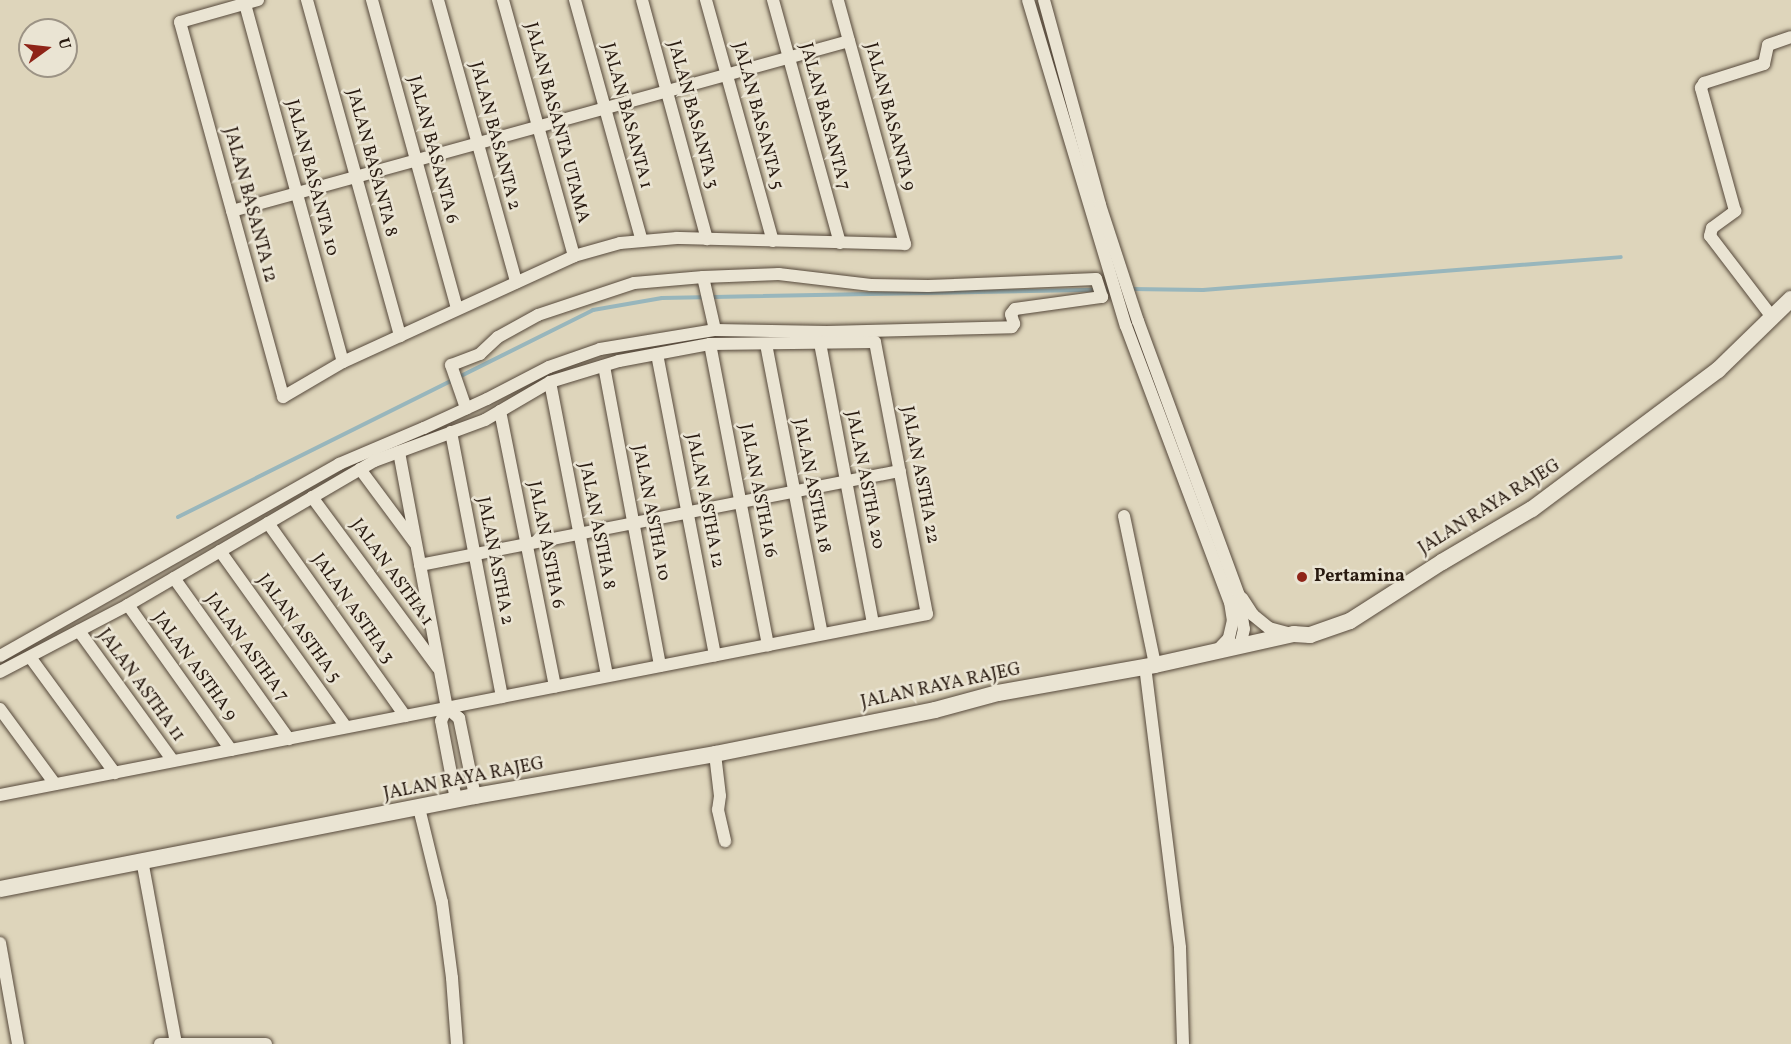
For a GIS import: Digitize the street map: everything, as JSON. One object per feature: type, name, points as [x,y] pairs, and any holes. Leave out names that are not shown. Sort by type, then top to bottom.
[{"type":"main road","name":"JALAN RAYA RAJEG","points":[[0,889],[475,796],[715,754],[936,710],[998,693],[1150,666],[1294,634],[1310,635],[1350,621],[1442,562],[1532,509],[1718,370],[1791,299]]},
{"type":"street","points":[[245,4],[258,0]]},
{"type":"street","name":"JALAN BASANTA 8","points":[[307,0],[400,336]]},
{"type":"street","name":"JALAN BASANTA 6","points":[[372,0],[457,309]]},
{"type":"street","name":"JALAN BASANTA 2","points":[[438,0],[516,282]]},
{"type":"street","name":"JALAN BASANTA UTAMA","points":[[503,0],[574,256]]},
{"type":"street","name":"JALAN BASANTA 1","points":[[575,0],[642,241]]},
{"type":"street","name":"JALAN BASANTA 3","points":[[642,0],[707,239]]},
{"type":"street","name":"JALAN BASANTA 5","points":[[706,0],[772,241]]},
{"type":"street","name":"JALAN BASANTA 7","points":[[773,0],[840,243]]},
{"type":"street","name":"JALAN BASANTA 9","points":[[838,0],[905,244],[840,243]]},
{"type":"street","points":[[1028,0],[1126,326],[1230,602],[1233,620],[1229,638],[1216,652]]},
{"type":"street","points":[[1044,0],[1100,204],[1138,321],[1239,595],[1244,629],[1240,647]]},
{"type":"street","name":"JALAN BASANTA 12","points":[[245,4],[180,22],[283,397],[343,362]]},
{"type":"street","name":"JALAN BASANTA 10","points":[[245,4],[343,362]]},
{"type":"street","points":[[1772,317],[1710,236],[1712,228],[1735,211],[1701,88],[1704,83],[1764,64],[1768,45],[1791,37]]},
{"type":"street","points":[[232,211],[849,41]]},
{"type":"street","points":[[343,362],[574,256],[620,243],[677,238],[840,243]]},
{"type":"street","points":[[0,657],[339,464],[466,408],[549,367],[600,349],[715,330],[827,332],[1006,327],[1014,324],[1011,314],[1015,309],[1101,298],[1101,294],[1096,279],[928,286],[871,285],[779,274],[704,282],[634,283],[538,315],[498,337],[480,354],[451,365],[466,408]]},
{"type":"street","points":[[704,282],[715,330]]},
{"type":"street","name":"JALAN ASTHA 22","points":[[820,343],[875,342],[927,614],[873,624]]},
{"type":"street","points":[[0,672],[128,605],[360,469],[500,411],[550,382],[604,366],[710,344],[820,343]]},
{"type":"street","name":"JALAN ASTHA 20","points":[[820,343],[873,624]]},
{"type":"street","name":"JALAN ASTHA 16","points":[[710,344],[768,645]]},
{"type":"street","name":"JALAN ASTHA 18","points":[[766,344],[822,634]]},
{"type":"street","name":"JALAN ASTHA 12","points":[[657,354],[715,655]]},
{"type":"street","name":"JALAN ASTHA 10","points":[[604,366],[660,666]]},
{"type":"street","name":"JALAN ASTHA 8","points":[[550,382],[607,676]]},
{"type":"street","name":"JALAN ASTHA 6","points":[[500,411],[555,687]]},
{"type":"street","name":"JALAN ASTHA 2","points":[[451,432],[502,697]]},
{"type":"street","points":[[399,452],[447,708],[441,722],[456,800]]},
{"type":"street","points":[[360,469],[417,545]]},
{"type":"street","points":[[420,565],[900,471]]},
{"type":"street","name":"JALAN ASTHA 1","points":[[312,497],[440,671]]},
{"type":"street","points":[[1124,516],[1150,666],[1180,948],[1183,1044]]},
{"type":"street","name":"JALAN ASTHA 3","points":[[268,523],[405,716]]},
{"type":"street","name":"JALAN ASTHA 5","points":[[220,551],[346,727]]},
{"type":"street","name":"JALAN ASTHA 7","points":[[174,578],[289,739]]},
{"type":"street","points":[[1239,595],[1253,615],[1269,628],[1294,634]]},
{"type":"street","name":"JALAN ASTHA 9","points":[[128,605],[231,750]]},
{"type":"street","points":[[0,795],[873,624]]},
{"type":"street","name":"JALAN ASTHA 11","points":[[79,631],[173,761]]},
{"type":"street","points":[[30,657],[115,773]]},
{"type":"street","points":[[447,708],[459,718],[475,796]]},
{"type":"street","points":[[0,709],[55,784]]},
{"type":"street","points":[[715,754],[720,796],[718,810],[725,841]]},
{"type":"street","points":[[418,808],[442,902],[452,978],[457,1044]]},
{"type":"street","points":[[142,860],[176,1043]]},
{"type":"street","points":[[0,943],[18,1044]]},
{"type":"street","points":[[160,1044],[266,1044]]},
{"type":"waterway","points":[[1131,289],[1203,290],[1621,257]]},
{"type":"waterway","points":[[178,517],[593,310],[662,298],[1111,289]]},
{"type":"place","name":"Pertamina","points":[[1302,577]]}]
